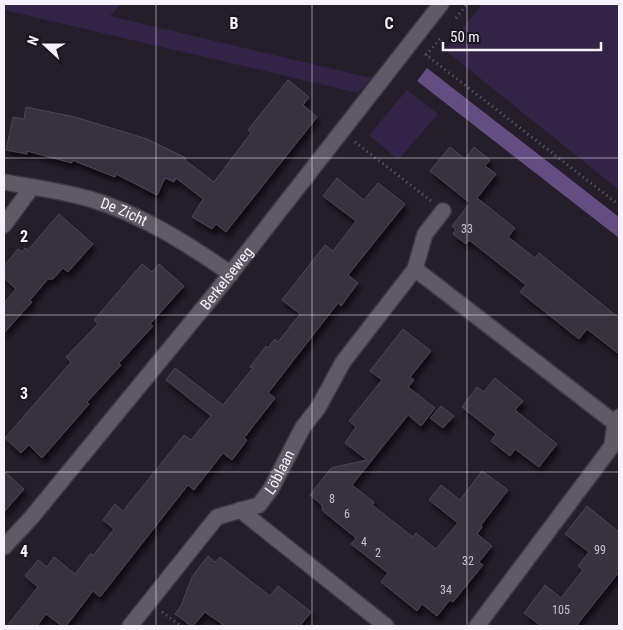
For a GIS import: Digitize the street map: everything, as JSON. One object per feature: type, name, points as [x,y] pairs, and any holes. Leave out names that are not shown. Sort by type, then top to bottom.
[{"type":"street","name":"Berkelseweg","points":[[4,547],[31,518],[231,274],[441,4]]},
{"type":"street","name":"De Zicht","points":[[4,182],[62,192],[92,200],[160,229],[231,274]]},
{"type":"street","points":[[4,225],[32,187]]},
{"type":"street","name":"Löblaan","points":[[130,626],[217,517],[259,505],[271,489],[303,427],[318,408],[343,362],[415,269],[425,234],[443,211]]},
{"type":"street","points":[[415,269],[617,420],[612,446],[477,626]]},
{"type":"street","points":[[240,510],[386,626]]},
{"type":"path","points":[[427,54],[619,205]]},
{"type":"path","points":[[342,132],[443,211]]},
{"type":"path","points":[[150,602],[182,626]]},
{"type":"shaded area","points":[[4,4],[121,4],[110,16],[371,78],[358,93],[4,10]]},
{"type":"shaded area","points":[[482,4],[619,4],[619,190],[445,50]]},
{"type":"shaded area","points":[[427,68],[619,217],[619,238],[417,81]]},
{"type":"shaded area","points":[[407,90],[438,114],[398,160],[369,135]]},
{"type":"building","points":[[288,80],[309,97],[303,105],[317,117],[226,232],[216,224],[212,229],[192,217],[203,199],[176,178],[174,182],[165,178],[157,195],[116,174],[115,177],[72,160],[72,163],[27,151],[27,154],[6,150],[13,117],[24,119],[26,107],[75,117],[147,139],[186,158],[185,160],[214,182],[251,133],[248,130]]},
{"type":"building","points":[[450,147],[465,159],[474,147],[490,160],[485,166],[496,174],[477,198],[515,228],[508,237],[535,258],[539,253],[619,318],[619,354],[587,329],[579,339],[520,292],[526,285],[469,240],[466,244],[453,234],[456,230],[452,226],[470,203],[430,171]]},
{"type":"building","points":[[337,178],[364,200],[378,183],[405,204],[348,275],[358,283],[341,306],[338,303],[268,393],[275,398],[244,438],[247,440],[232,460],[223,453],[194,490],[188,485],[100,597],[93,591],[66,626],[62,626],[46,614],[37,626],[7,626],[38,587],[25,576],[38,560],[47,567],[54,557],[75,574],[91,553],[93,556],[114,529],[103,520],[115,504],[123,511],[184,435],[191,440],[211,416],[166,380],[175,368],[223,405],[253,368],[250,367],[266,346],[268,348],[275,339],[278,342],[300,314],[282,300],[325,245],[333,251],[356,221],[323,196]]},
{"type":"building","points":[[59,214],[93,244],[68,272],[63,268],[53,279],[48,279],[30,300],[32,302],[4,333],[4,303],[16,289],[4,278],[4,266],[18,249],[22,252],[25,248],[28,250]]},
{"type":"building","points":[[142,264],[152,272],[159,264],[184,286],[150,324],[153,326],[119,363],[121,365],[87,402],[89,404],[42,458],[29,445],[21,453],[5,438],[71,362],[66,357],[98,324],[94,320]]},
{"type":"building","points":[[403,329],[431,351],[410,377],[414,380],[408,387],[435,408],[421,426],[408,415],[352,485],[374,502],[372,505],[413,537],[416,533],[436,549],[458,523],[429,500],[441,485],[460,500],[482,471],[508,490],[481,525],[482,527],[477,534],[492,546],[479,562],[483,565],[453,602],[450,600],[437,616],[422,604],[417,611],[381,582],[388,573],[351,544],[356,538],[323,511],[322,505],[310,495],[331,468],[367,460],[345,443],[356,427],[349,421],[382,380],[370,371]]},
{"type":"building","points":[[495,378],[523,401],[515,410],[557,444],[539,467],[515,449],[510,456],[491,441],[496,434],[462,407],[477,387],[484,392]]},
{"type":"building","points":[[441,406],[454,416],[443,428],[430,418]]},
{"type":"building","points":[[4,471],[24,489],[4,512]]},
{"type":"building","points":[[587,506],[619,532],[619,572],[576,626],[541,626],[524,613],[545,585],[561,598],[583,570],[578,566],[589,552],[565,534]]},
{"type":"building","points":[[208,556],[215,562],[220,557],[270,596],[278,586],[311,612],[300,626],[225,626],[205,612],[191,626],[175,614],[181,606],[192,577]]}]
